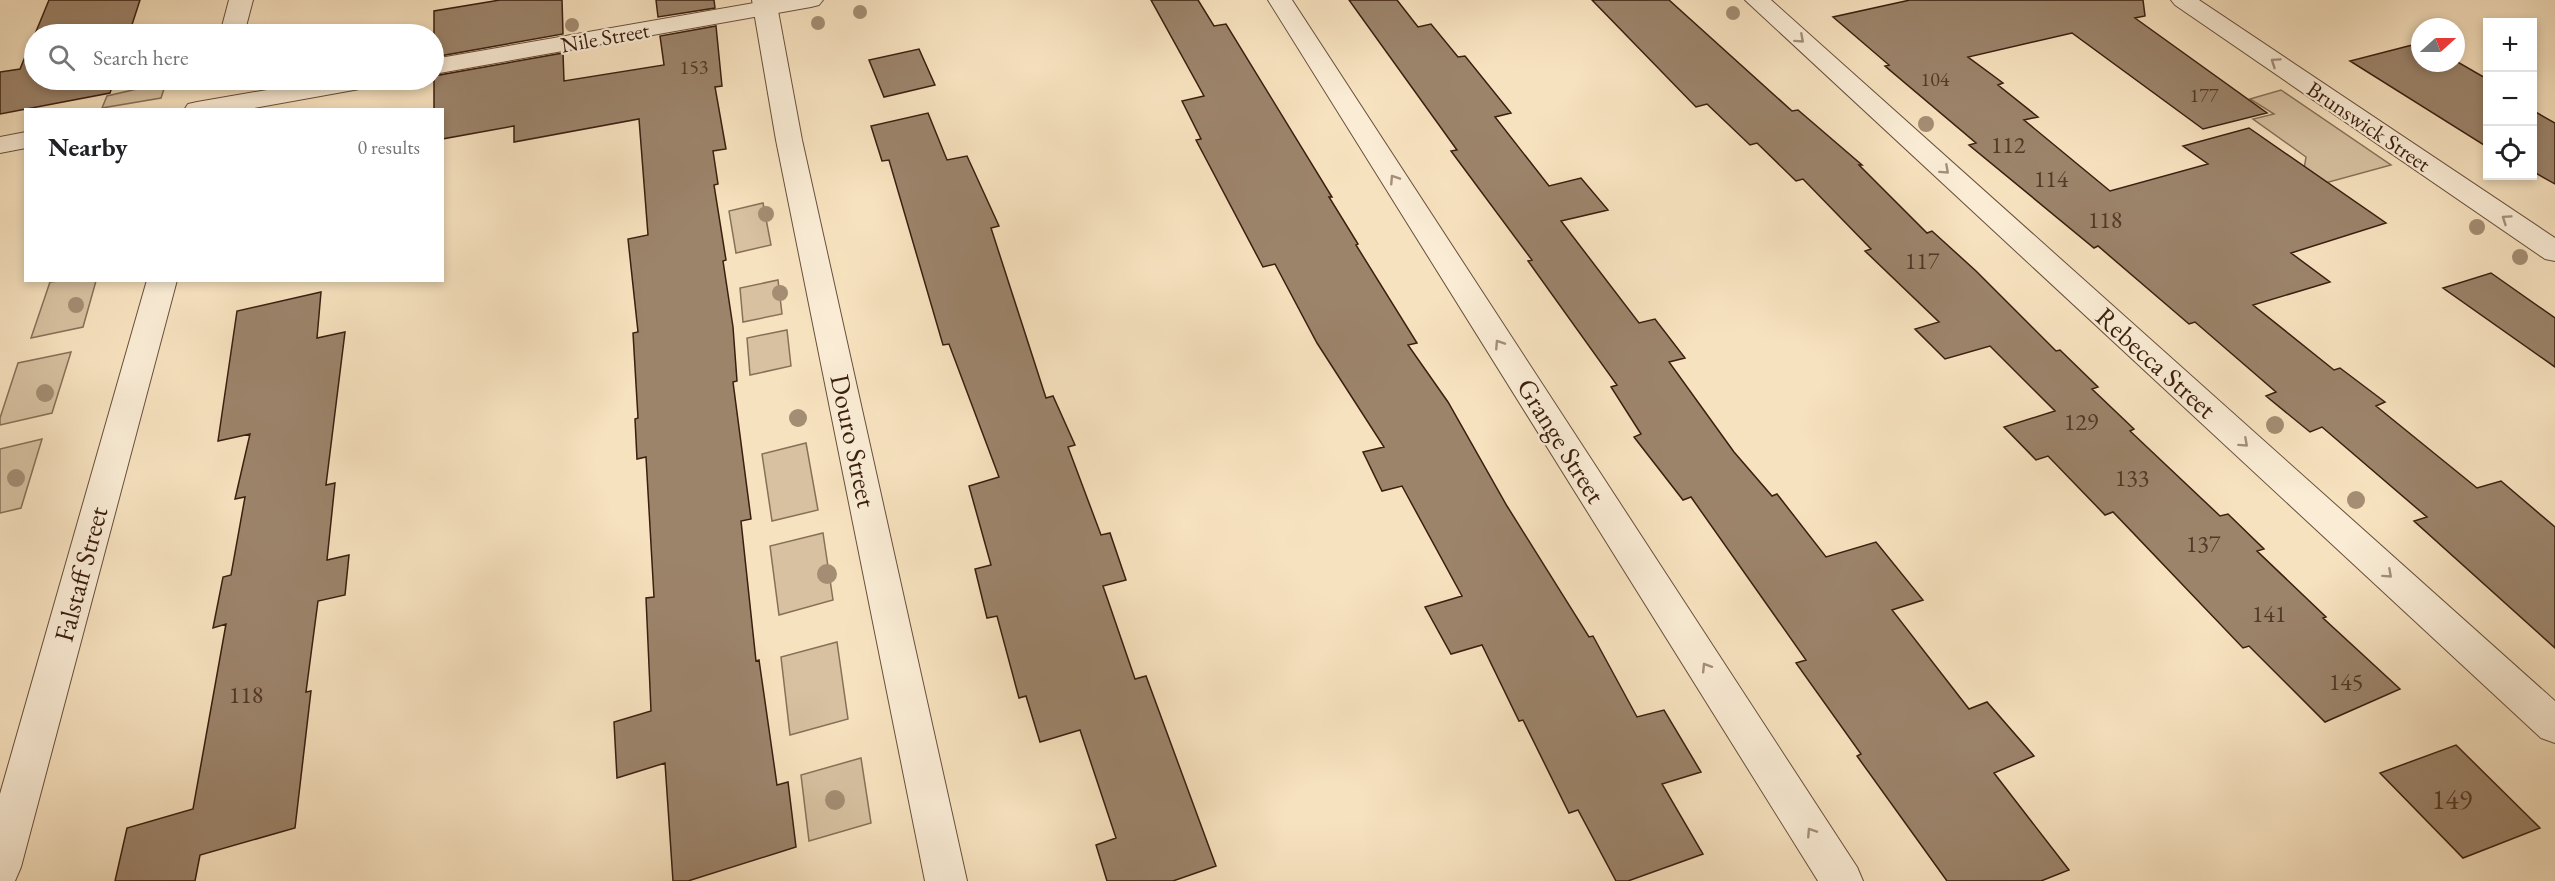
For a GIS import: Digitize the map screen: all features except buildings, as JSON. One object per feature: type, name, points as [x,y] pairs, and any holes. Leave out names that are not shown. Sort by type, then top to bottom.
[{"type":"street","points":[[235,24],[241,0]]},
{"type":"street","name":"Nile Street","points":[[444,65],[765,4],[811,0]]},
{"type":"street","name":"Grange Street","points":[[1280,0],[1842,881]]},
{"type":"street","name":"Rebecca Street","points":[[1757,0],[2555,726]]},
{"type":"street","name":"Brunswick Street","points":[[2183,0],[2555,252]]},
{"type":"street","name":"Douro Street","points":[[765,4],[789,140],[946,881]]},
{"type":"street","points":[[207,108],[215,90]]},
{"type":"street","points":[[212,108],[311,90]]},
{"type":"street","points":[[0,145],[24,140]]},
{"type":"street","name":"Falstaff Street","points":[[0,867],[161,282]]},
{"type":"shaded area","points":[[132,90],[164,90],[161,98],[102,108],[107,96]]},
{"type":"shaded area","points":[[2281,90],[2391,165],[2256,202],[2304,169],[2306,157],[2253,119],[2274,114],[2250,99]]},
{"type":"shaded area","points":[[763,203],[771,245],[736,253],[729,211]]},
{"type":"shaded area","points":[[778,280],[782,314],[743,322],[740,288]]},
{"type":"shaded area","points":[[50,282],[96,282],[83,327],[31,338]]},
{"type":"shaded area","points":[[787,330],[791,366],[750,375],[747,338]]},
{"type":"shaded area","points":[[71,352],[52,413],[0,425],[0,418],[18,363]]},
{"type":"shaded area","points":[[42,439],[21,508],[0,513],[0,449]]},
{"type":"shaded area","points":[[806,443],[818,510],[772,521],[762,454]]},
{"type":"shaded area","points":[[823,533],[833,600],[779,615],[770,546]]},
{"type":"shaded area","points":[[837,642],[848,719],[790,735],[781,657]]},
{"type":"shaded area","points":[[861,758],[871,823],[809,841],[801,775]]}]
